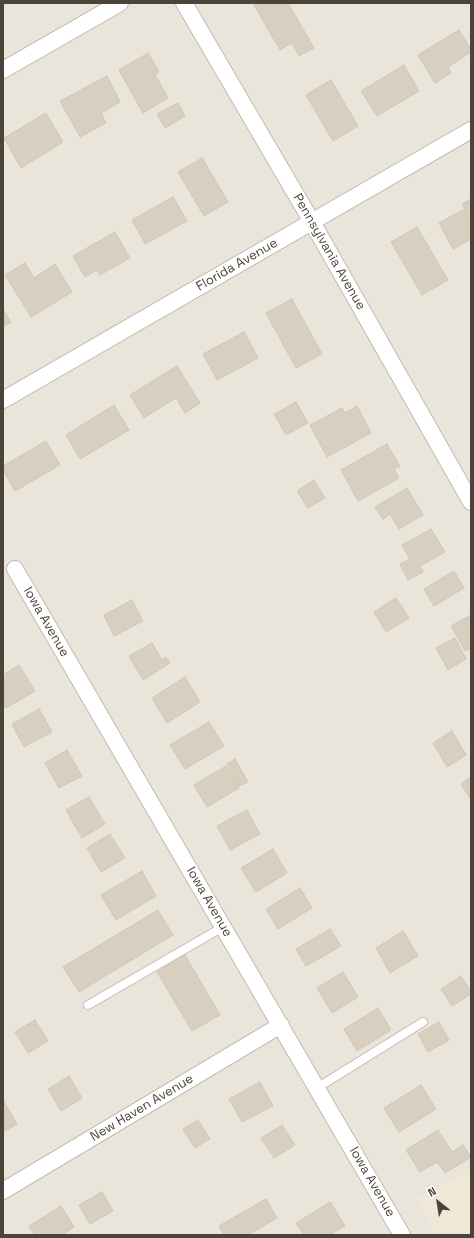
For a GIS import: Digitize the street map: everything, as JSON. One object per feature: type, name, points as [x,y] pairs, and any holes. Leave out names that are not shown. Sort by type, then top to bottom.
[{"type":"street","points":[[3,70],[120,3]]},
{"type":"street","name":"Pennsylvania Avenue","points":[[184,3],[312,222],[471,502]]},
{"type":"street","name":"Florida Avenue","points":[[3,400],[471,130]]},
{"type":"street","name":"Iowa Avenue","points":[[15,569],[402,1235]]},
{"type":"street","name":"New Haven Avenue","points":[[3,1191],[281,1025]]},
{"type":"lane","points":[[88,1005],[223,926]]},
{"type":"lane","points":[[317,1088],[423,1022]]},
{"type":"shaded area","points":[[3,3],[471,3],[471,1235],[3,1235]]},
{"type":"shaded area","points":[[471,1168],[471,1235],[437,1235],[416,1199]]},
{"type":"building","points":[[253,3],[288,3],[314,48],[299,56],[292,43],[280,50]]},
{"type":"building","points":[[459,30],[471,49],[471,52],[448,67],[451,73],[435,83],[418,55]]},
{"type":"building","points":[[148,53],[159,72],[155,75],[168,98],[143,113],[119,70]]},
{"type":"building","points":[[404,65],[419,91],[377,116],[361,91]]},
{"type":"building","points":[[107,76],[120,102],[101,113],[106,123],[80,137],[60,101]]},
{"type":"building","points":[[331,80],[358,126],[333,141],[306,95]]},
{"type":"building","points":[[178,103],[185,116],[165,128],[157,114]]},
{"type":"building","points":[[46,113],[63,142],[21,168],[4,138]]},
{"type":"building","points":[[202,158],[228,202],[204,216],[178,172]]},
{"type":"building","points":[[173,197],[187,221],[145,244],[132,220]]},
{"type":"building","points":[[471,199],[471,239],[453,249],[439,223],[465,209],[462,204]]},
{"type":"building","points":[[417,227],[448,280],[422,295],[391,242]]},
{"type":"building","points":[[115,232],[130,258],[100,275],[97,270],[85,277],[73,256]]},
{"type":"building","points":[[25,263],[34,278],[55,264],[72,292],[31,317],[5,275]]},
{"type":"building","points":[[292,299],[322,354],[296,368],[266,313]]},
{"type":"building","points":[[3,309],[11,322],[3,327]]},
{"type":"building","points":[[244,332],[258,358],[217,380],[203,354]]},
{"type":"building","points":[[177,366],[200,403],[185,413],[176,398],[144,418],[130,395]]},
{"type":"building","points":[[296,402],[308,423],[286,435],[274,414]]},
{"type":"building","points":[[114,405],[129,430],[80,459],[66,435]]},
{"type":"building","points":[[357,406],[371,433],[327,457],[310,425],[342,408],[345,413]]},
{"type":"building","points":[[46,441],[60,465],[15,491],[3,470],[3,466]]},
{"type":"building","points":[[387,444],[400,466],[394,469],[399,478],[358,501],[341,470]]},
{"type":"building","points":[[314,480],[325,498],[308,508],[297,491]]},
{"type":"building","points":[[407,488],[423,515],[399,529],[390,514],[383,519],[375,507]]},
{"type":"building","points":[[431,529],[445,552],[420,566],[423,572],[408,580],[400,564],[410,559],[402,545]]},
{"type":"building","points":[[454,571],[464,588],[434,606],[424,589]]},
{"type":"building","points":[[396,598],[409,618],[386,632],[374,612]]},
{"type":"building","points":[[132,600],[143,621],[114,636],[104,615]]},
{"type":"building","points":[[471,615],[471,648],[465,651],[451,626]]},
{"type":"building","points":[[455,638],[466,659],[448,670],[436,648]]},
{"type":"building","points":[[152,643],[162,660],[166,657],[170,663],[143,680],[129,656]]},
{"type":"building","points":[[19,665],[35,691],[6,708],[3,703],[3,675]]},
{"type":"building","points":[[185,677],[200,702],[167,723],[152,698]]},
{"type":"building","points":[[39,709],[52,732],[24,747],[12,724]]},
{"type":"building","points":[[209,722],[224,746],[185,769],[170,745]]},
{"type":"building","points":[[452,731],[466,755],[447,767],[433,743]]},
{"type":"building","points":[[67,750],[82,776],[59,788],[45,763]]},
{"type":"building","points":[[235,759],[248,782],[239,786],[227,764]]},
{"type":"building","points":[[226,766],[239,788],[207,807],[194,785]]},
{"type":"building","points":[[471,777],[471,800],[461,784]]},
{"type":"building","points":[[89,797],[105,824],[82,838],[66,810]]},
{"type":"building","points":[[247,810],[260,834],[230,850],[217,826]]},
{"type":"building","points":[[110,834],[125,858],[101,872],[87,848]]},
{"type":"building","points":[[273,849],[287,873],[256,892],[241,868]]},
{"type":"building","points":[[142,871],[156,896],[116,920],[101,895]]},
{"type":"building","points":[[300,888],[312,908],[278,929],[266,909]]},
{"type":"building","points":[[158,910],[173,935],[79,992],[63,967]]},
{"type":"building","points":[[330,929],[341,946],[306,966],[296,949]]},
{"type":"building","points":[[403,931],[418,956],[390,973],[376,948]]},
{"type":"building","points":[[185,955],[220,1015],[192,1031],[157,972]]},
{"type":"building","points":[[343,972],[358,997],[332,1013],[317,988]]},
{"type":"building","points":[[461,976],[471,994],[452,1006],[441,989]]},
{"type":"building","points":[[378,1008],[391,1030],[357,1051],[344,1029]]},
{"type":"building","points":[[35,1020],[48,1041],[28,1053],[15,1032]]},
{"type":"building","points":[[439,1022],[449,1040],[428,1052],[418,1034]]},
{"type":"building","points":[[69,1076],[82,1098],[61,1111],[48,1089]]},
{"type":"building","points":[[260,1082],[273,1106],[242,1122],[229,1099]]},
{"type":"building","points":[[421,1085],[436,1109],[399,1132],[384,1108]]},
{"type":"building","points":[[3,1100],[17,1124],[3,1132]]},
{"type":"building","points":[[198,1120],[210,1139],[195,1148],[183,1129]]},
{"type":"building","points":[[282,1125],[295,1145],[274,1158],[261,1138]]},
{"type":"building","points":[[438,1130],[452,1152],[463,1145],[471,1157],[445,1173],[437,1162],[420,1172],[406,1150]]},
{"type":"building","points":[[102,1192],[113,1211],[90,1224],[79,1205]]},
{"type":"building","points":[[266,1199],[277,1218],[248,1235],[224,1235],[219,1226]]},
{"type":"building","points":[[330,1202],[345,1226],[329,1235],[304,1235],[296,1223]]},
{"type":"building","points":[[61,1206],[74,1227],[62,1235],[35,1235],[29,1226]]}]
